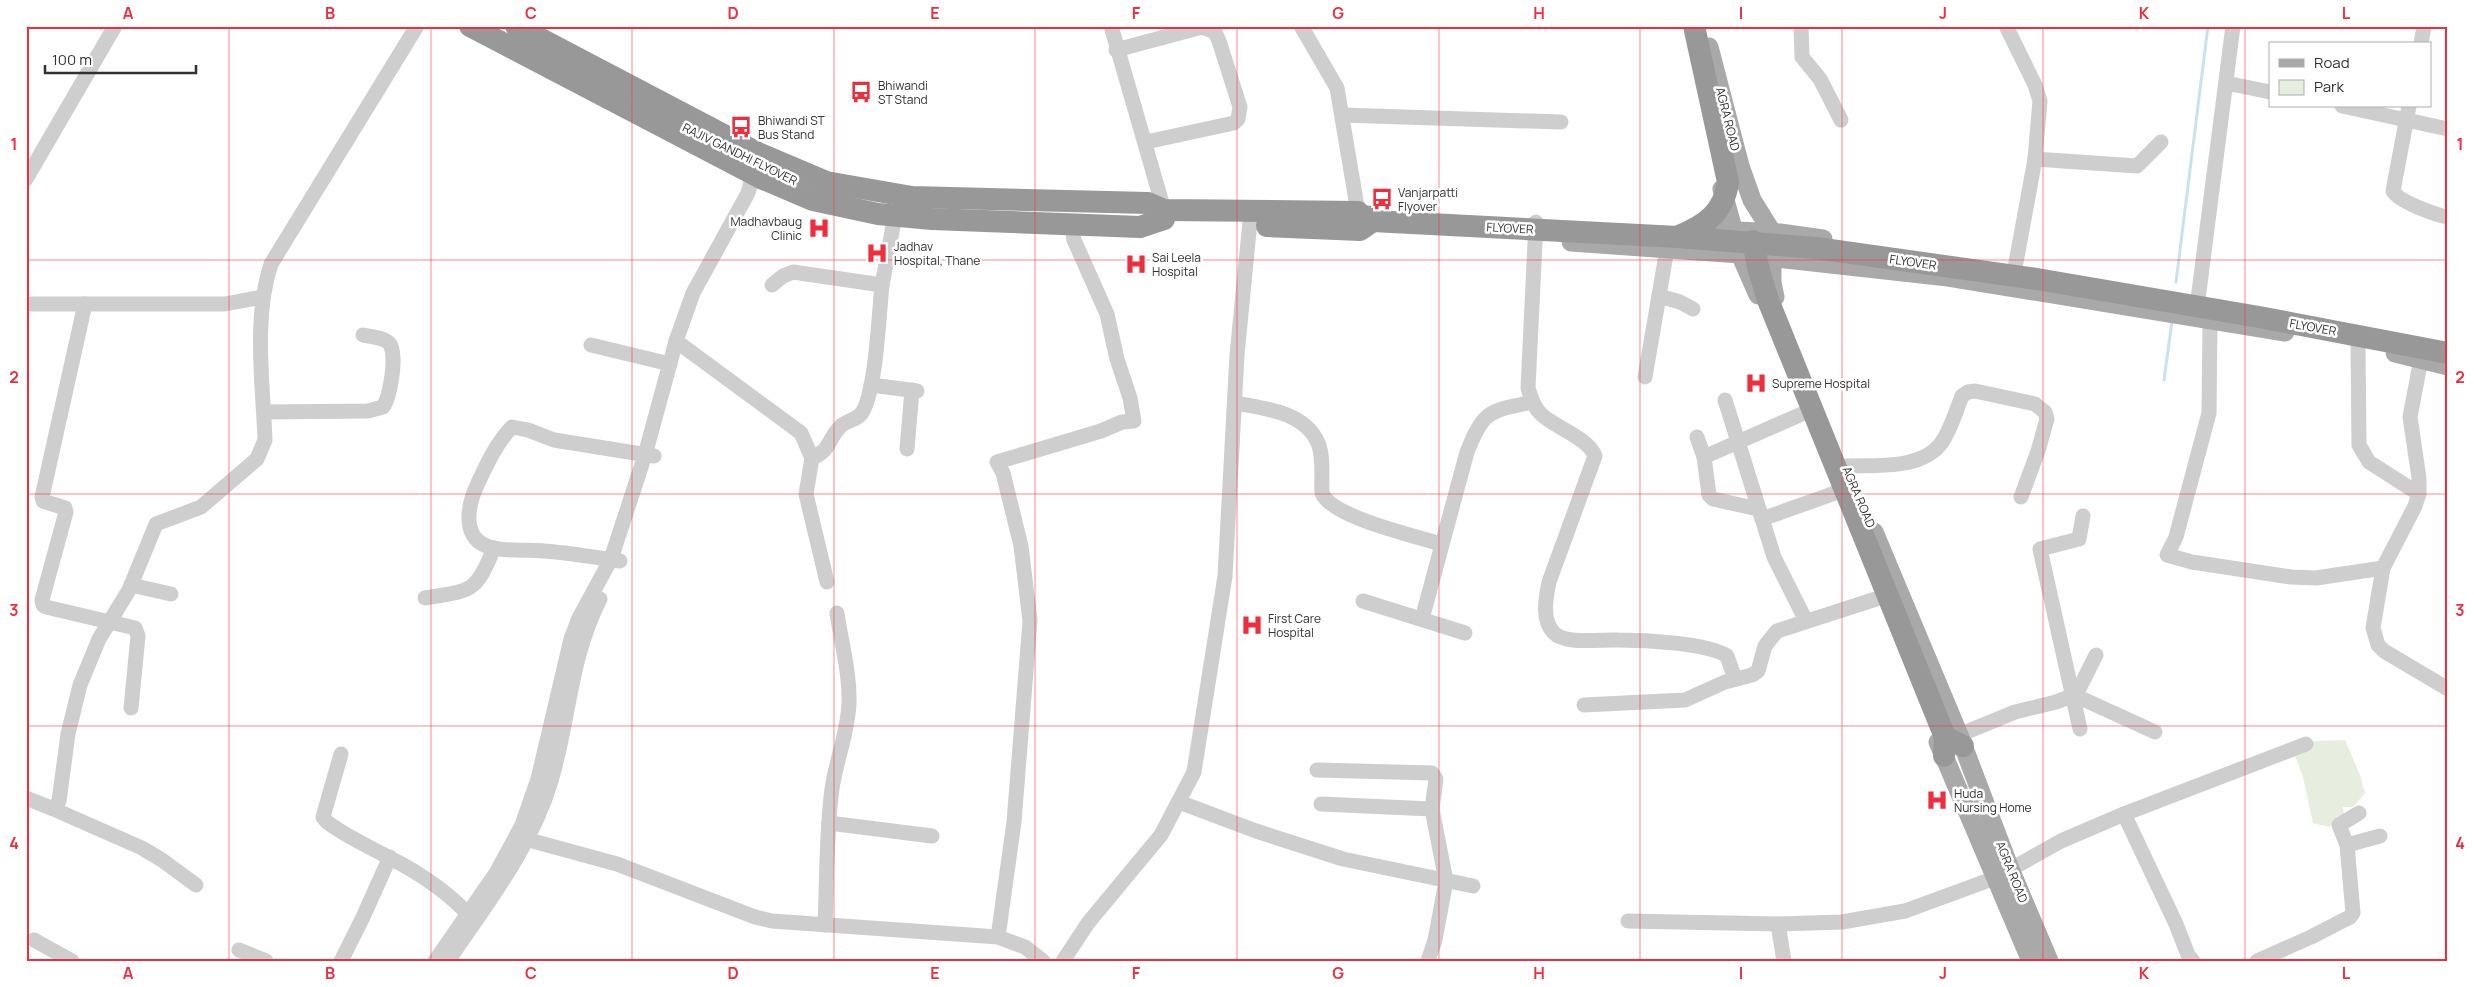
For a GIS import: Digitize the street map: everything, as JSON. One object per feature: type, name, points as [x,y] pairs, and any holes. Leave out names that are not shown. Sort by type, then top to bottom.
[{"type":"highway","points":[[470,26],[763,167],[826,182],[893,194],[993,210],[1071,222],[1140,226],[1151,214],[1148,203],[993,210],[895,216],[813,200],[763,167],[516,26]]},
{"type":"highway","name":"RAJIV GANDHI FLYOVER","points":[[491,26],[735,154],[817,190],[855,199],[928,210],[1151,214]]},
{"type":"highway","points":[[1672,243],[1707,222],[1716,214],[1723,205],[1728,182],[1691,26]]},
{"type":"highway","name":"FLYOVER","points":[[1151,214],[1250,218],[1365,219],[1672,243],[1755,242],[2038,279],[2258,317],[2448,353]]},
{"type":"highway","points":[[1755,242],[1768,300],[1950,741]]},
{"type":"main road","name":"AGRA ROAD","points":[[1691,26],[1733,230],[1755,242],[1771,257],[1774,295],[1846,466],[2002,873],[2031,961]]},
{"type":"main road","name":"AGRA ROAD","points":[[1691,26],[1752,200],[1755,242],[1804,413],[1926,718],[1950,741]]},
{"type":"main road","points":[[1365,219],[1536,240],[1672,243]]},
{"type":"main road","points":[[1365,219],[1536,221],[1733,230],[1755,242],[1771,257],[1948,277],[2358,345],[2448,366]]},
{"type":"main road","points":[[1755,242],[2015,268],[2198,296],[2448,343]]},
{"type":"main road","name":"AGRA ROAD","points":[[2002,873],[2049,961]]},
{"type":"street","points":[[51,808],[56,806],[61,792],[68,734],[80,685],[99,639],[131,585],[156,524],[201,507],[257,459],[266,440],[260,313],[262,297],[271,264],[417,26]]},
{"type":"street","points":[[1110,26],[1146,142],[1151,214]]},
{"type":"street","points":[[1301,26],[1334,82],[1365,219]]},
{"type":"street","points":[[1801,26],[1802,57],[1820,78],[1841,120]]},
{"type":"street","points":[[2006,26],[2035,85],[2040,101],[2034,159],[2015,268]]},
{"type":"street","points":[[2233,26],[2198,296],[2203,320],[2209,413],[2176,537],[2167,555],[2192,562],[2291,577],[2316,578],[2383,568]]},
{"type":"street","points":[[2421,42],[2424,26]]},
{"type":"street","points":[[1116,50],[1202,27],[1214,32],[1219,41],[1240,107],[1238,119],[1234,123],[1146,142]]},
{"type":"street","points":[[26,179],[53,127],[109,30]]},
{"type":"street","points":[[2226,83],[2269,92]]},
{"type":"street","points":[[2358,108],[2408,114],[2448,129]]},
{"type":"street","points":[[2408,114],[2393,191],[2401,198],[2438,215],[2448,217]]},
{"type":"street","points":[[1342,115],[1561,122]]},
{"type":"street","points":[[26,166],[53,127]]},
{"type":"street","points":[[2034,159],[2137,166],[2161,142]]},
{"type":"street","points":[[649,455],[670,364],[763,167]]},
{"type":"street","points":[[812,458],[825,452],[841,425],[861,414],[871,385],[882,285],[895,216]]},
{"type":"street","points":[[1063,961],[1088,923],[1161,835],[1194,772],[1225,576],[1235,403],[1250,218]]},
{"type":"street","points":[[1536,221],[1528,388],[1532,402],[1540,413],[1588,446],[1594,456],[1549,582],[1546,617],[1555,635],[1573,640],[1649,641],[1714,650],[1727,656],[1735,679]]},
{"type":"street","points":[[998,937],[1014,822],[1020,721],[1029,648],[1030,621],[1021,546],[1003,474],[997,462],[1004,458],[1101,431],[1122,422],[1134,421],[1130,398],[1117,359],[1107,314],[1074,240],[1071,222]]},
{"type":"street","points":[[1646,377],[1659,296],[1672,243]]},
{"type":"street","points":[[772,285],[783,276],[793,272],[882,285]]},
{"type":"street","points":[[1659,296],[1680,302],[1693,310]]},
{"type":"street","points":[[26,304],[225,304],[262,297]]},
{"type":"street","points":[[85,304],[42,497],[43,501],[65,508],[66,512],[42,605],[135,628],[138,631],[131,708]]},
{"type":"street","points":[[264,412],[368,411],[383,407],[389,395],[393,359],[392,348],[383,339],[363,335]]},
{"type":"street","points":[[435,961],[516,861],[547,768],[584,634],[616,560],[649,455],[680,343]]},
{"type":"street","points":[[680,343],[801,433],[812,458],[806,494],[827,582]]},
{"type":"street","points":[[591,345],[670,364]]},
{"type":"street","points":[[2358,345],[2359,445],[2369,462],[2419,494]]},
{"type":"street","points":[[2421,359],[2410,416],[2419,478],[2419,494],[2416,506],[2383,568],[2372,628],[2378,645],[2421,674],[2448,689]]},
{"type":"street","points":[[871,385],[915,391],[908,449]]},
{"type":"street","points":[[1846,466],[1900,463],[1934,452],[1942,442],[1962,396],[1975,391],[2035,404],[2045,412],[2047,419],[2038,451],[2021,496]]},
{"type":"street","points":[[1725,400],[1737,443],[1781,573],[1806,620]]},
{"type":"street","points":[[1422,619],[1467,452],[1477,428],[1491,412],[1532,402]]},
{"type":"street","points":[[1235,403],[1285,414],[1302,424],[1315,438],[1320,450],[1322,493],[1325,500],[1331,505],[1371,523],[1441,544]]},
{"type":"street","points":[[1704,457],[1804,413]]},
{"type":"street","points":[[616,560],[545,550],[494,548],[478,541],[467,517],[468,507],[486,466],[512,427],[528,430],[554,440],[649,455]]},
{"type":"street","points":[[1696,437],[1704,457],[1708,489],[1713,499],[1760,514],[1835,492]]},
{"type":"street","points":[[2080,728],[2040,549],[2079,539],[2083,516]]},
{"type":"street","points":[[425,598],[462,591],[474,586],[482,575],[494,548]]},
{"type":"street","points":[[131,585],[171,594]]},
{"type":"street","points":[[1584,705],[1684,700],[1758,671],[1765,646],[1777,631],[1806,620],[1879,598]]},
{"type":"street","points":[[1363,601],[1465,633]]},
{"type":"street","points":[[825,925],[834,781],[847,727],[849,704],[849,684],[837,613]]},
{"type":"street","points":[[1950,741],[2015,712],[2056,702],[2073,695],[2079,689],[2096,655]]},
{"type":"street","points":[[2073,695],[2155,732]]},
{"type":"street","points":[[1628,921],[1778,924],[1842,922],[1905,911],[2002,873],[2061,841],[2124,814],[2306,744]]},
{"type":"street","points":[[341,754],[325,811],[330,824],[362,846],[390,857],[439,886],[471,917]]},
{"type":"street","points":[[1317,770],[1432,773],[1436,779],[1432,809],[1446,881],[1435,940],[1428,961]]},
{"type":"street","points":[[26,798],[142,848],[196,885]]},
{"type":"street","points":[[1179,802],[1256,831],[1343,859],[1473,886]]},
{"type":"street","points":[[1321,804],[1432,809]]},
{"type":"street","points":[[2257,961],[2350,917],[2353,909],[2347,845],[2339,825],[2359,813]]},
{"type":"street","points":[[2124,814],[2176,924],[2188,955],[2193,961]]},
{"type":"street","points":[[830,823],[932,836]]},
{"type":"street","points":[[2347,845],[2380,836]]},
{"type":"street","points":[[522,839],[618,864],[755,917],[795,924],[998,937],[1025,947],[1043,961]]},
{"type":"street","points":[[341,961],[390,857]]},
{"type":"street","points":[[448,961],[471,917]]},
{"type":"street","points":[[1778,924],[1784,961]]},
{"type":"street","points":[[34,940],[72,961]]},
{"type":"street","points":[[239,950],[266,961]]},
{"type":"green space","points":[[2345,740],[2360,775],[2365,793],[2353,807],[2343,807],[2344,815],[2329,827],[2313,823],[2303,777],[2295,756],[2315,741]]},
{"type":"waterway","points":[[2176,282],[2208,26]]},
{"type":"waterway","points":[[2164,380],[2172,321]]},
{"type":"place","name":"Bhiwandi ST Stand","points":[[861,92]]},
{"type":"place","name":"Bhiwandi ST Bus Stand","points":[[741,127]]},
{"type":"place","name":"Vanjarpatti Flyover","points":[[1382,199]]},
{"type":"place","name":"Madhavbaug Clinic","points":[[819,228]]},
{"type":"place","name":"Jadhav Hospital, Thane","points":[[877,253]]},
{"type":"place","name":"Sai Leela Hospital","points":[[1136,264]]},
{"type":"place","name":"Supreme Hospital","points":[[1756,383]]},
{"type":"place","name":"First Care Hospital","points":[[1252,625]]},
{"type":"place","name":"Huda Nursing Home","points":[[1937,800]]}]
